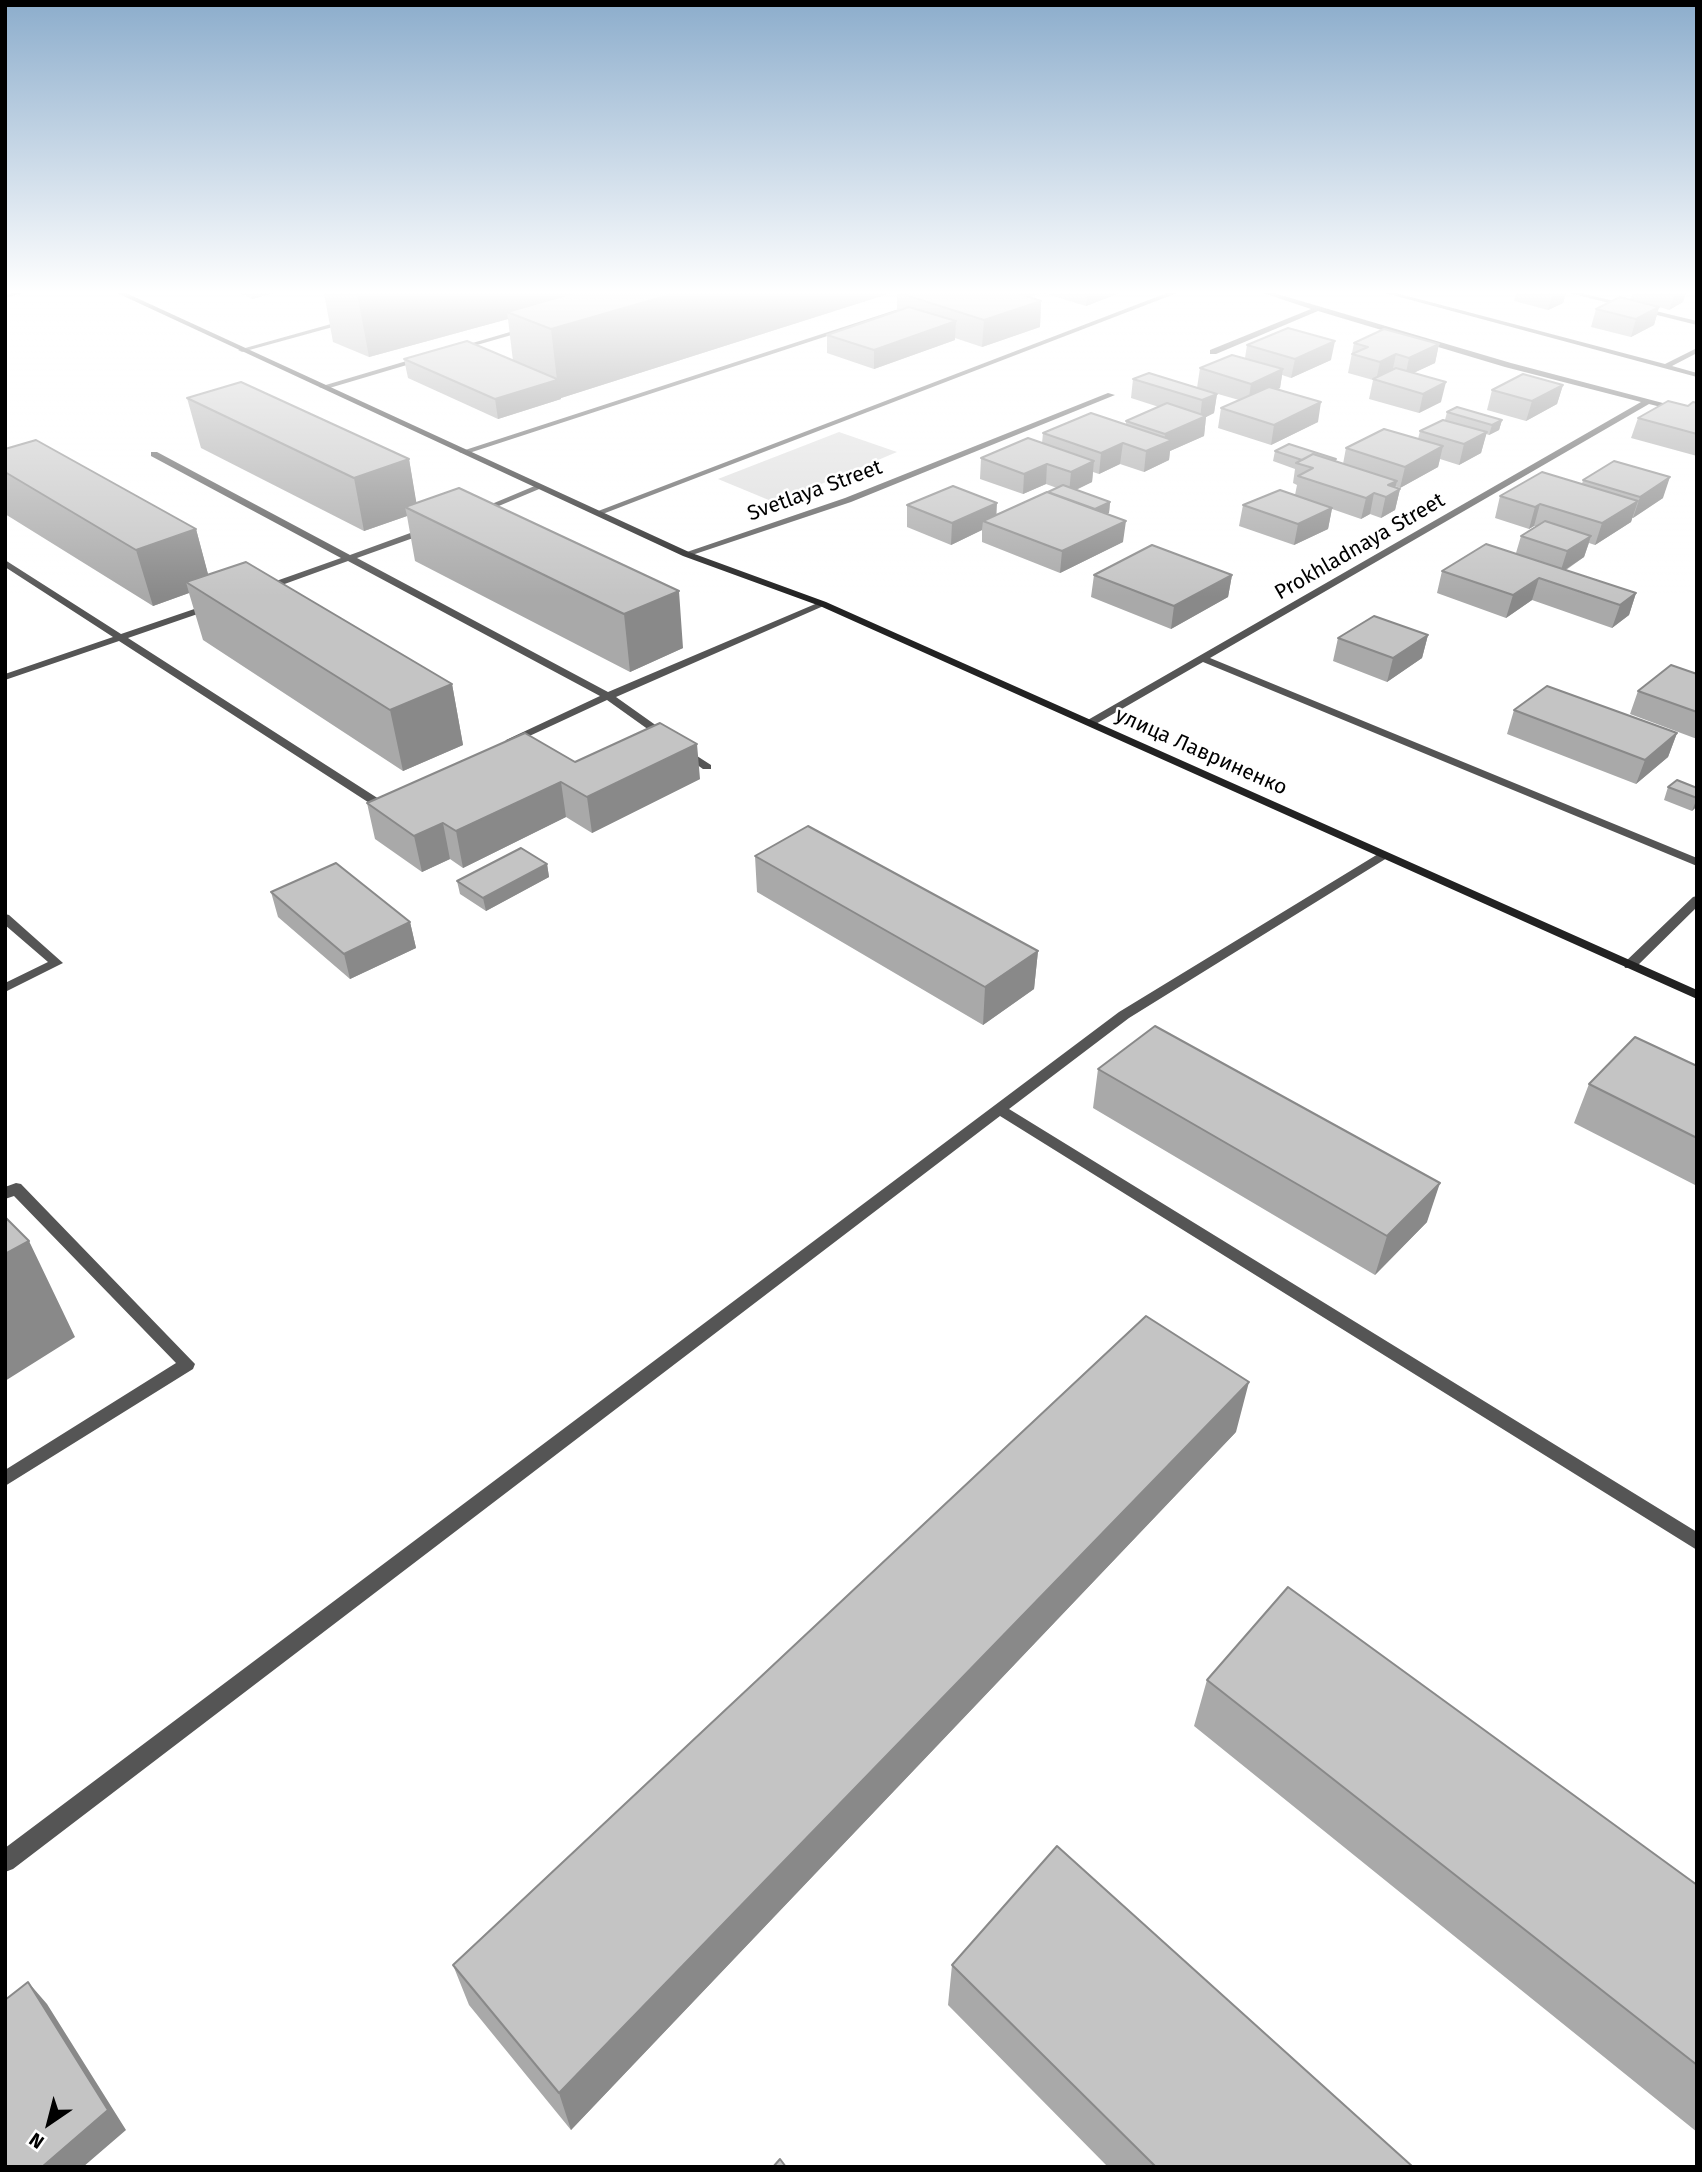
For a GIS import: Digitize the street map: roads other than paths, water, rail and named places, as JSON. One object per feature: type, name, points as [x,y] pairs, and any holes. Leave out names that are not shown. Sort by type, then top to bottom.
[{"type":"street","name":"улица Лавриненко","points":[[339,394],[686,554],[823,604],[1697,995]]},
{"type":"street","points":[[463,452],[641,394]]},
{"type":"street","points":[[597,513],[908,394]]},
{"type":"street","points":[[1622,394],[1697,414]]},
{"type":"street","name":"Svetlaya Street","points":[[686,554],[848,500],[1111,395]]},
{"type":"street","name":"Prokhladnaya Street","points":[[1090,723],[1648,401]]},
{"type":"street","points":[[154,454],[348,560],[608,696],[708,767]]},
{"type":"street","points":[[463,516],[540,487]]},
{"type":"street","points":[[260,590],[438,526]]},
{"type":"street","points":[[5,563],[378,804],[402,792]]},
{"type":"street","points":[[5,677],[222,603]]},
{"type":"street","points":[[499,747],[608,696],[823,604]]},
{"type":"street","points":[[1202,658],[1697,862]]},
{"type":"street","points":[[5,1861],[1124,1015],[1383,855]]},
{"type":"street","points":[[1630,965],[1697,900]]},
{"type":"street","points":[[5,918],[57,963],[5,988]]},
{"type":"street","points":[[1000,1110],[1697,1542]]},
{"type":"street","points":[[5,1194],[16,1188],[187,1364],[5,1479]]}]
